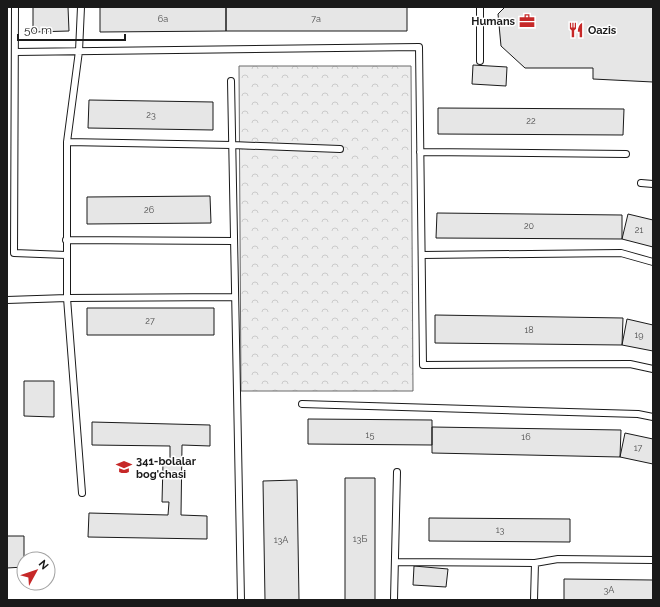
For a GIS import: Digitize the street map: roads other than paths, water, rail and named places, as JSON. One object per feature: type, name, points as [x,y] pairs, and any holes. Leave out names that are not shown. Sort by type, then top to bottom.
[{"type":"lane","points":[[15,7],[14,254],[66,255]]},
{"type":"lane","points":[[81,7],[79,51],[67,142],[66,255],[67,298],[82,493]]},
{"type":"lane","points":[[480,7],[480,61]]},
{"type":"lane","points":[[15,52],[419,47],[423,365],[630,364],[653,369]]},
{"type":"lane","points":[[231,80],[241,600]]},
{"type":"lane","points":[[67,142],[232,144],[340,149]]},
{"type":"lane","points":[[420,152],[626,154]]},
{"type":"lane","points":[[641,184],[653,184]]},
{"type":"lane","points":[[66,240],[234,242]]},
{"type":"lane","points":[[422,255],[621,253],[653,262]]},
{"type":"lane","points":[[7,300],[67,298],[235,297]]},
{"type":"lane","points":[[302,404],[630,414],[653,417]]},
{"type":"lane","points":[[394,600],[397,472]]},
{"type":"lane","points":[[395,562],[534,563],[558,559],[653,560]]},
{"type":"lane","points":[[534,563],[534,600]]},
{"type":"place","name":"Humans","points":[[527,21]]},
{"type":"place","name":"Oazis","points":[[576,30]]},
{"type":"place","name":"341-bolalar bog'chasi","points":[[124,467]]}]
